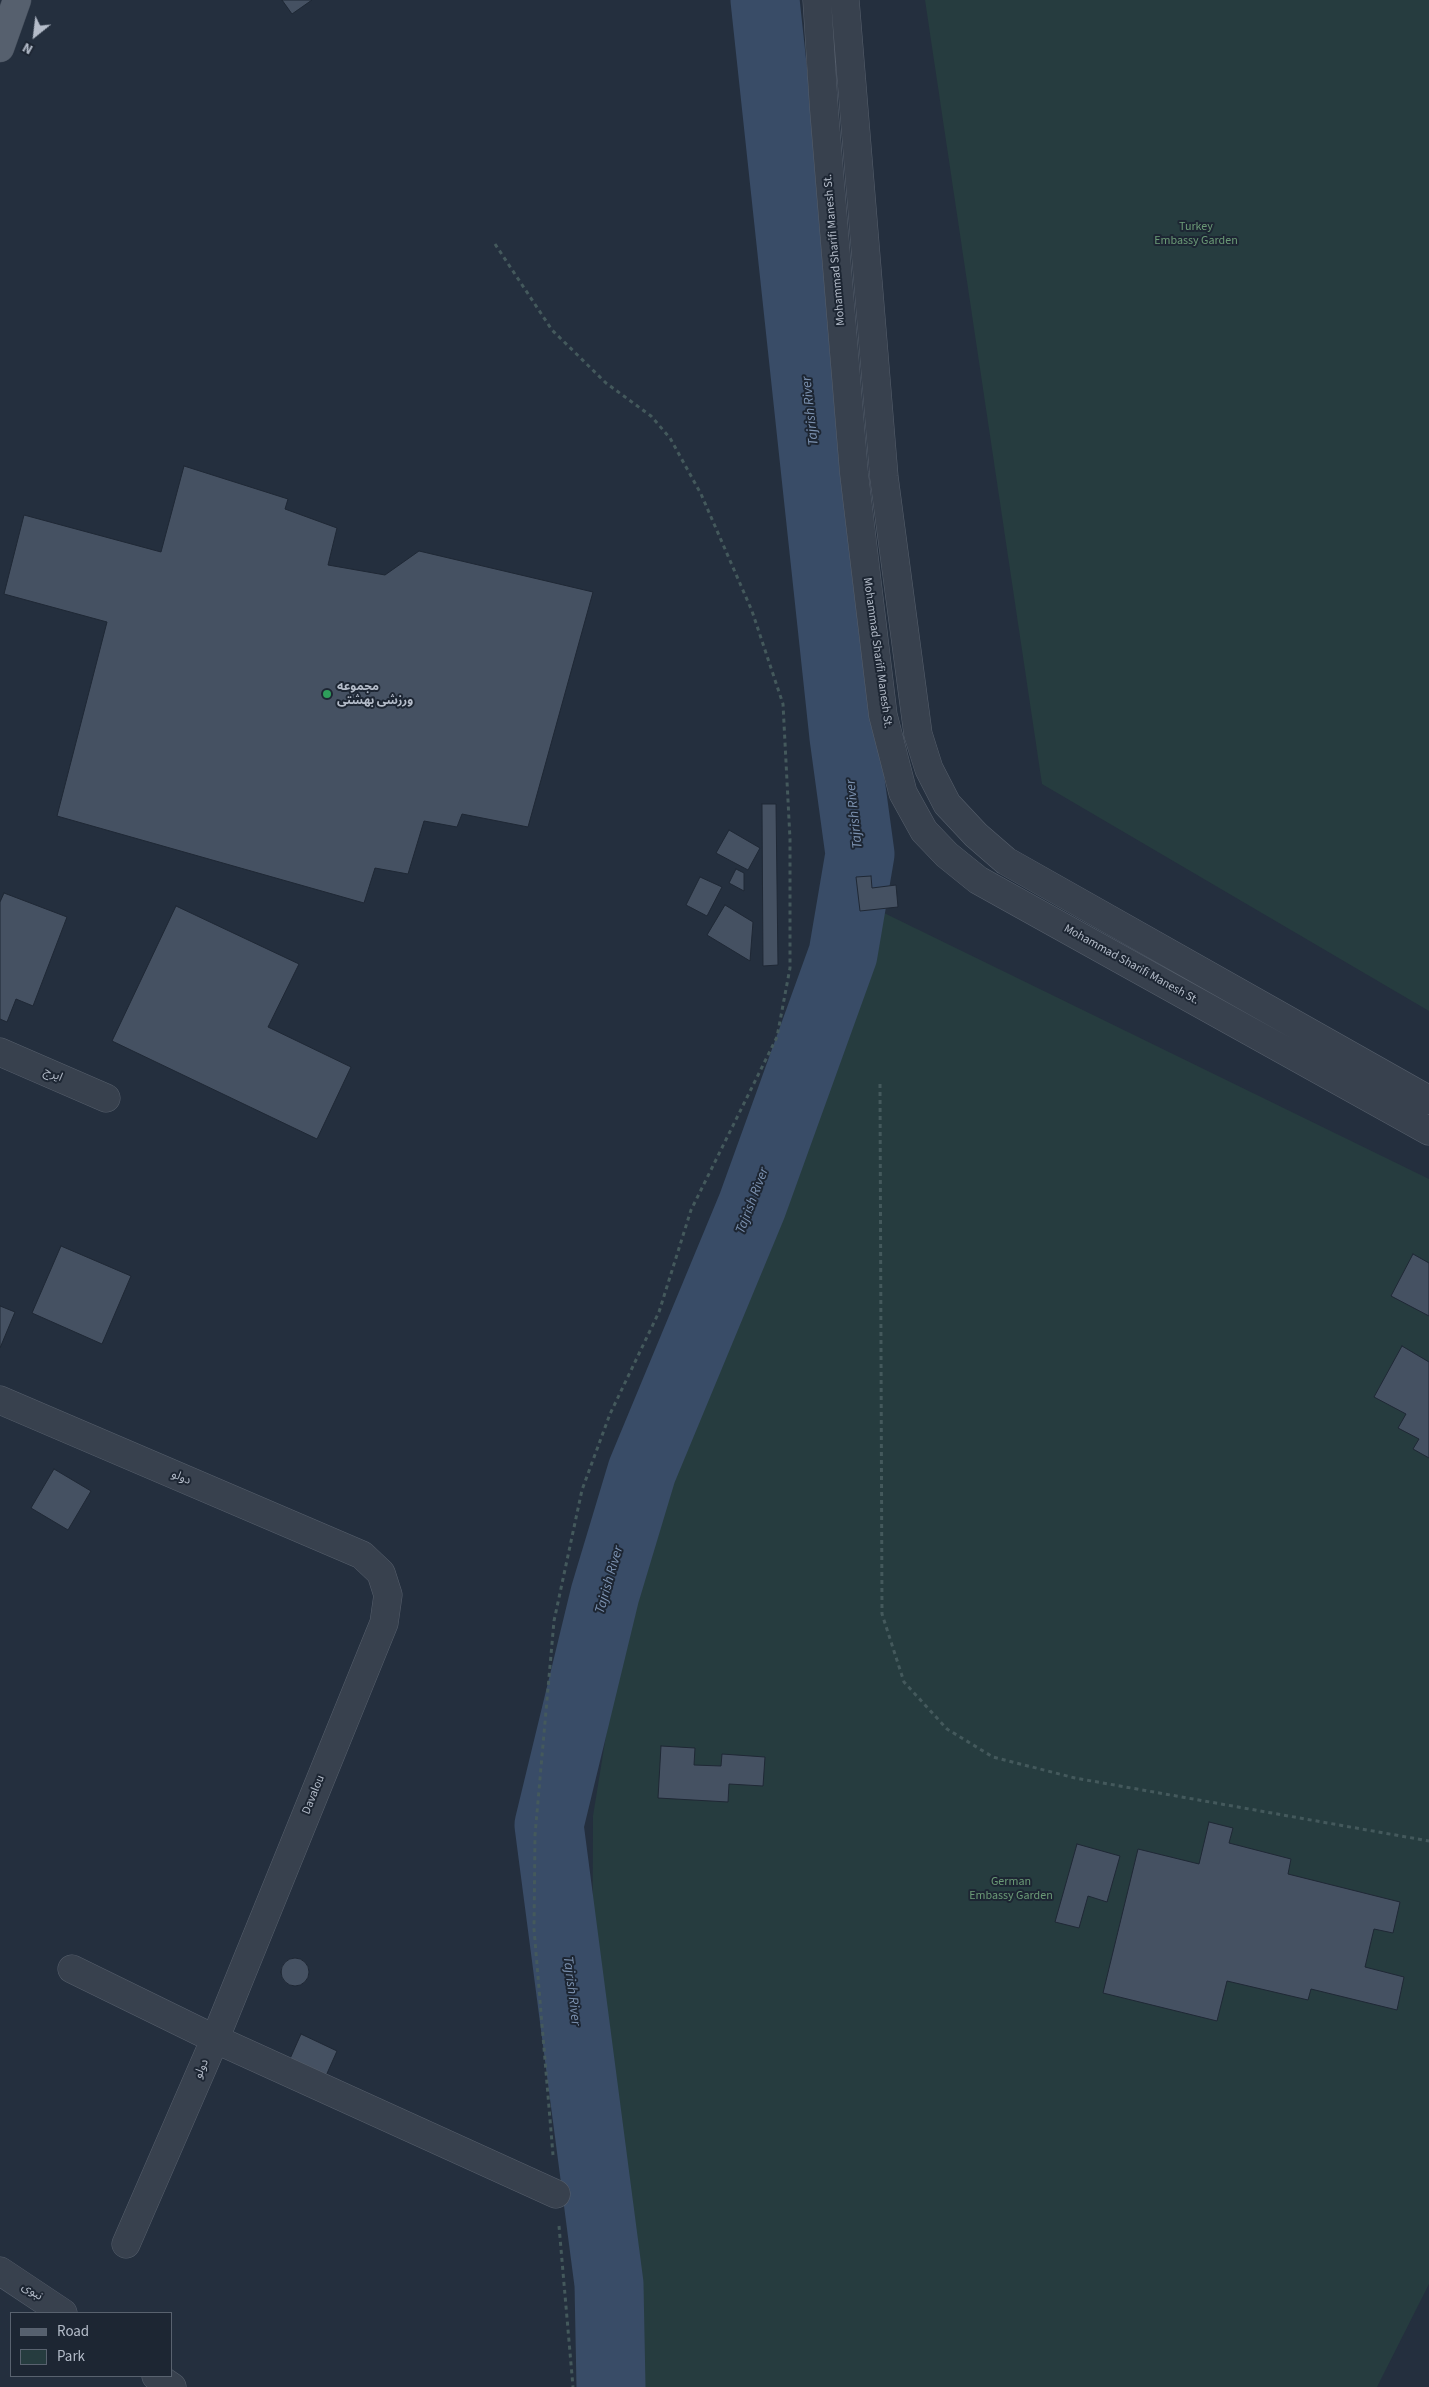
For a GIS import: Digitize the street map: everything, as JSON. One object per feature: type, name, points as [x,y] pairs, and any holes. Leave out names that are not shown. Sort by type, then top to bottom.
[{"type":"main road","points":[[0,48],[17,0]]},
{"type":"street","name":"Mohammad Sharifi Manesh St.","points":[[817,0],[824,119],[854,473],[883,714],[903,794],[924,831],[947,856],[978,880],[1429,1131]]},
{"type":"street","points":[[845,0],[852,110],[885,487],[918,734],[930,769],[947,804],[976,835],[1006,861],[1429,1100]]},
{"type":"street","name":"ایرج","points":[[0,1052],[106,1098]]},
{"type":"street","name":"Davalou","points":[[0,1400],[362,1555],[381,1573],[388,1595],[384,1623],[214,2039]]},
{"type":"street","points":[[72,1969],[214,2039],[556,2194]]},
{"type":"street","name":"دولو","points":[[126,2244],[214,2039]]},
{"type":"street","name":"نبوی","points":[[0,2271],[62,2312]]},
{"type":"street","points":[[157,2377],[172,2387]]},
{"type":"path","points":[[495,244],[552,330],[606,383],[651,416],[670,438],[701,494],[752,611],[783,704],[790,839],[790,968],[777,1037],[691,1210],[659,1312],[610,1414],[582,1490],[554,1621],[534,1835],[534,1928],[572,2387]]},
{"type":"path","points":[[880,1084],[882,1614],[904,1682],[947,1729],[994,1757],[1075,1778],[1429,1842]]},
{"type":"green space","name":"Turkey Embassy Garden","points":[[925,0],[1429,0],[1429,1011],[1042,784]]},
{"type":"green space","name":"German Embassy Garden","points":[[880,911],[1429,1179],[1429,2284],[1377,2387],[634,2387],[633,2277],[592,2079],[593,1816],[632,1575],[724,1318],[815,1131]]},
{"type":"building","points":[[282,0],[312,0],[292,14]]},
{"type":"building","name":"مجموعه ورزشی بهشتی","points":[[184,466],[288,499],[285,509],[337,528],[328,565],[385,575],[419,551],[593,592],[528,827],[462,814],[457,827],[424,821],[408,874],[375,868],[364,903],[57,816],[107,622],[4,594],[24,515],[161,552]]},
{"type":"building","points":[[762,804],[776,804],[778,965],[763,966]]},
{"type":"building","points":[[729,830],[760,848],[748,870],[716,853]]},
{"type":"building","points":[[736,869],[744,873],[744,891],[729,883]]},
{"type":"building","points":[[871,876],[872,888],[896,885],[898,907],[860,911],[856,877]]},
{"type":"building","points":[[700,877],[722,887],[707,916],[686,905]]},
{"type":"building","points":[[4,893],[67,917],[33,1006],[16,999],[7,1022],[0,1019],[0,902]]},
{"type":"building","points":[[725,905],[753,922],[750,961],[707,935]]},
{"type":"building","points":[[176,906],[299,964],[268,1027],[351,1067],[317,1139],[112,1041]]},
{"type":"building","points":[[61,1246],[131,1276],[102,1344],[32,1313]]},
{"type":"building","points":[[1413,1254],[1429,1263],[1429,1316],[1391,1296]]},
{"type":"building","points":[[0,1306],[15,1312],[0,1348]]},
{"type":"building","points":[[1402,1346],[1429,1362],[1429,1458],[1413,1449],[1419,1439],[1398,1428],[1406,1414],[1374,1397]]},
{"type":"building","points":[[54,1469],[91,1491],[68,1530],[31,1508]]},
{"type":"building","points":[[661,1746],[695,1748],[694,1765],[721,1766],[722,1754],[765,1757],[763,1786],[729,1784],[728,1802],[658,1798]]},
{"type":"building","points":[[1209,1822],[1233,1828],[1229,1843],[1291,1859],[1288,1874],[1400,1902],[1393,1933],[1374,1929],[1365,1967],[1404,1977],[1397,2010],[1311,1989],[1308,2000],[1227,1981],[1217,2021],[1103,1993],[1138,1849],[1199,1864]]},
{"type":"building","points":[[1077,1844],[1120,1856],[1107,1902],[1088,1896],[1079,1928],[1055,1922]]},
{"type":"building","points":[[295,1958],[305,1962],[309,1972],[305,1982],[295,1986],[285,1982],[281,1972],[285,1962]]},
{"type":"building","points":[[301,2034],[337,2051],[325,2078],[289,2061]]},
{"type":"waterway","name":"Tajrish River","points":[[611,2387],[609,2284],[549,1825],[605,1594],[642,1471],[752,1206],[843,954],[860,854],[844,737],[765,0]]},
{"type":"place","name":"مجموعه ورزشی بهشتی","points":[[327,694]]}]
